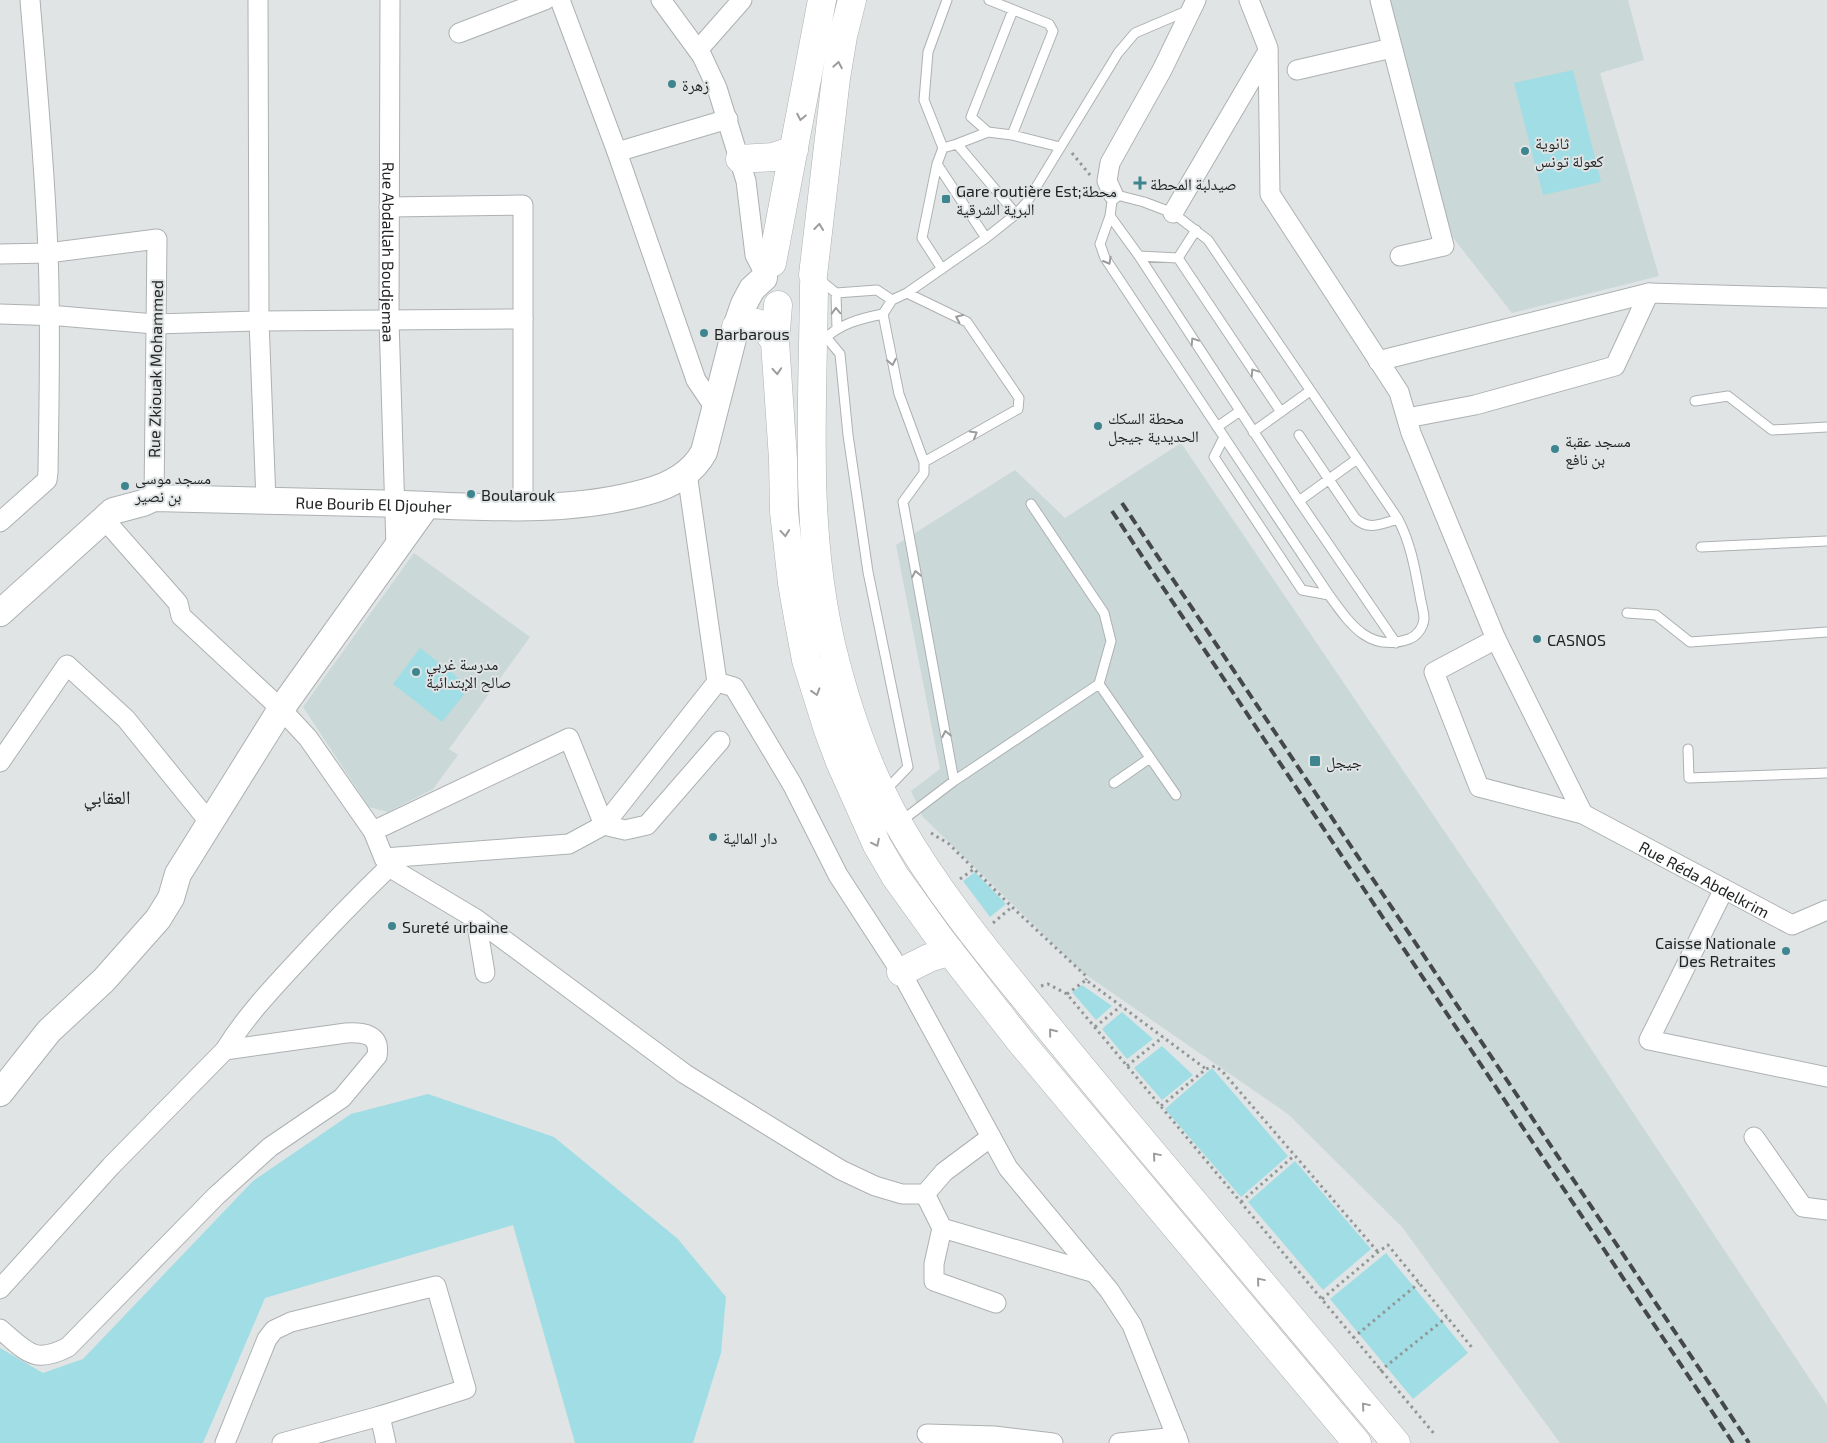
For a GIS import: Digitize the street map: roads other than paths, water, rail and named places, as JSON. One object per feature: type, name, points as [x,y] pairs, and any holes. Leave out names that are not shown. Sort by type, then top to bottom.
[{"type":"highway","points":[[822,0],[770,284],[786,544],[806,660],[840,762],[877,845],[895,876],[950,951],[1020,1041],[1357,1443]]},
{"type":"highway","points":[[852,0],[836,78],[821,284],[820,345],[810,456],[818,572],[832,648],[848,705],[883,794],[898,823],[934,880],[985,950],[1065,1049],[1396,1443]]},
{"type":"highway","points":[[740,159],[773,157],[794,150]]},
{"type":"highway","points":[[770,284],[785,257],[799,259],[810,268],[821,284]]},
{"type":"highway","points":[[770,284],[794,307],[802,304],[821,284]]},
{"type":"highway","points":[[740,315],[747,322],[757,323],[767,331],[775,342]]},
{"type":"highway","points":[[901,972],[929,958],[950,951]]},
{"type":"main road","name":"Rue Bourib El Djouher","points":[[0,614],[113,511],[154,498],[538,507],[587,503],[635,495],[663,486],[687,473],[700,460],[704,452],[740,315],[752,289],[770,284]]},
{"type":"main road","points":[[0,1094],[49,1032],[104,980],[158,919],[172,898],[178,874],[281,709],[427,505]]},
{"type":"street","points":[[0,522],[47,480],[50,316],[48,253],[42,144],[30,0]]},
{"type":"street","points":[[258,0],[259,321],[266,501]]},
{"type":"street","name":"Rue Abdallah Boudjemaa","points":[[390,0],[389,320],[396,547]]},
{"type":"street","points":[[459,33],[505,7],[545,0]]},
{"type":"street","points":[[560,0],[617,152],[696,380],[715,408]]},
{"type":"street","points":[[661,0],[698,50],[717,88],[740,159],[749,198],[755,256],[770,284]]},
{"type":"street","points":[[698,50],[742,0]]},
{"type":"street","points":[[1249,0],[1268,50],[1270,194],[1399,392],[1407,418],[1496,638],[1583,814]]},
{"type":"street","points":[[1380,0],[1444,246],[1400,256]]},
{"type":"street","points":[[1113,194],[1107,181],[1110,163],[1162,70],[1176,25],[1194,5]]},
{"type":"street","points":[[1297,70],[1392,48]]},
{"type":"street","points":[[1173,213],[1268,50]]},
{"type":"street","points":[[617,152],[728,119]]},
{"type":"street","points":[[389,206],[523,205],[523,507]]},
{"type":"street","name":"Rue Zkiouak Mohammed","points":[[48,253],[157,239],[154,498]]},
{"type":"street","points":[[0,254],[48,253]]},
{"type":"street","points":[[1378,361],[1649,293],[1827,298]]},
{"type":"street","points":[[1407,418],[1474,405],[1615,366],[1649,293]]},
{"type":"street","points":[[0,314],[155,324],[259,321],[523,319]]},
{"type":"street","points":[[0,1289],[111,1166],[225,1050],[239,1028],[283,976],[387,862],[569,844],[604,825],[717,682],[687,473]]},
{"type":"street","points":[[104,519],[178,603],[181,616],[281,709],[308,738],[373,831],[387,862],[476,919],[685,1074],[841,1170],[875,1186],[902,1194],[924,1194],[944,1172],[991,1137]]},
{"type":"street","name":"Rue Réda Abdelkrim","points":[[1496,638],[1434,672],[1479,787],[1583,814],[1792,925],[1827,910]]},
{"type":"street","points":[[0,762],[67,665],[126,719],[210,823]]},
{"type":"street","points":[[717,682],[734,687],[792,784],[838,875],[901,972],[1008,1168],[1109,1290],[1132,1325],[1178,1440],[1120,1443]]},
{"type":"street","points":[[373,831],[569,738],[604,825]]},
{"type":"street","points":[[604,825],[625,830],[647,825],[720,741]]},
{"type":"street","points":[[1724,889],[1649,1040],[1827,1077]]},
{"type":"street","points":[[476,919],[484,973]]},
{"type":"street","points":[[0,1329],[28,1353],[46,1356],[68,1347],[216,1196],[263,1153],[342,1098],[377,1056],[378,1049],[376,1041],[369,1035],[359,1032],[225,1050]]},
{"type":"street","points":[[1754,1137],[1803,1207],[1825,1213]]},
{"type":"street","points":[[924,1194],[942,1228],[934,1264],[934,1281],[996,1304]]},
{"type":"street","points":[[942,1228],[1095,1273]]},
{"type":"street","points":[[225,1443],[267,1339],[274,1330],[291,1322],[436,1286],[466,1389],[380,1416],[282,1443]]},
{"type":"street","points":[[380,1416],[386,1443]]},
{"type":"street","points":[[927,1434],[994,1436],[1054,1443]]},
{"type":"lane","points":[[942,270],[922,238],[937,164],[943,148],[924,100],[928,52],[947,0]]},
{"type":"lane","points":[[989,0],[1049,24],[1052,31],[1012,135]]},
{"type":"lane","points":[[988,132],[971,117],[1013,10]]},
{"type":"lane","points":[[954,781],[903,502],[924,473],[924,462],[898,394],[883,314],[892,300],[907,293],[942,270],[1016,214],[1027,202],[1118,53],[1135,33],[1176,25]]},
{"type":"lane","points":[[943,148],[988,132],[1012,135],[1060,148]]},
{"type":"lane","points":[[957,144],[1016,214]]},
{"type":"lane","points":[[937,164],[986,238]]},
{"type":"lane","points":[[1113,194],[1144,202],[1173,213],[1208,240],[1398,519],[1407,536],[1412,552],[1424,619],[1420,632],[1412,638],[1396,643],[1374,640],[1363,636],[1350,624],[1105,258],[1100,244],[1110,216],[1113,194]]},
{"type":"lane","points":[[1110,216],[1139,256],[1253,432],[1396,643]]},
{"type":"lane","points":[[1178,258],[1196,230]]},
{"type":"lane","points":[[1139,256],[1178,258]]},
{"type":"lane","points":[[1178,258],[1281,412]]},
{"type":"lane","points":[[836,329],[821,284],[877,290],[892,300]]},
{"type":"lane","points":[[907,293],[967,322],[1019,398],[1018,409],[924,462]]},
{"type":"lane","points":[[883,314],[865,318],[836,329],[820,345],[840,354],[848,435],[868,572],[908,767],[883,794]]},
{"type":"lane","points":[[1253,432],[1310,391]]},
{"type":"lane","points":[[1694,401],[1728,396],[1772,430],[1827,427]]},
{"type":"lane","points":[[1217,427],[1240,411]]},
{"type":"lane","points":[[1299,435],[1355,518],[1362,524],[1378,526],[1398,519]]},
{"type":"lane","points":[[1224,437],[1214,457],[1302,590],[1329,595]]},
{"type":"lane","points":[[1299,501],[1357,459]]},
{"type":"lane","points":[[898,823],[954,781],[1099,684],[1111,641],[1104,613],[1031,504]]},
{"type":"lane","points":[[1700,548],[1827,541]]},
{"type":"lane","points":[[1627,612],[1656,615],[1690,642],[1827,632]]},
{"type":"lane","points":[[1099,684],[1176,795]]},
{"type":"lane","points":[[1688,749],[1689,778],[1827,773]]},
{"type":"lane","points":[[1114,783],[1150,758]]},
{"type":"railway","points":[[1122,503],[1749,1443]]},
{"type":"railway","points":[[1112,511],[1733,1443]]},
{"type":"place","name":"زهرة","points":[[672,84]]},
{"type":"place","name":"ثانوية كعولة تونس","points":[[1525,151]]},
{"type":"place","name":"صيدلبة المحطة","points":[[1140,183]]},
{"type":"place","name":"Gare routière Est;محطة البرية الشرقية","points":[[946,199]]},
{"type":"place","name":"Barbarous","points":[[704,333]]},
{"type":"place","name":"محطة السكك الحديدية جيجل","points":[[1098,426]]},
{"type":"place","name":"مسجد عقبة بن نافع","points":[[1555,449]]},
{"type":"place","name":"مسجد موسى بن نصير","points":[[125,486]]},
{"type":"place","name":"Boularouk","points":[[471,494]]},
{"type":"place","name":"CASNOS","points":[[1537,639]]},
{"type":"place","name":"مدرسة غربي صالح الإبتدائية","points":[[416,672]]},
{"type":"place","name":"جيجل","points":[[1315,761]]},
{"type":"place","name":"دار المالية","points":[[713,837]]},
{"type":"place","name":"Sureté urbaine","points":[[392,926]]},
{"type":"place","name":"Caisse Nationale Des Retraites","points":[[1786,951]]},
{"type":"district","name":"العقابي","points":[[107,796]]}]
